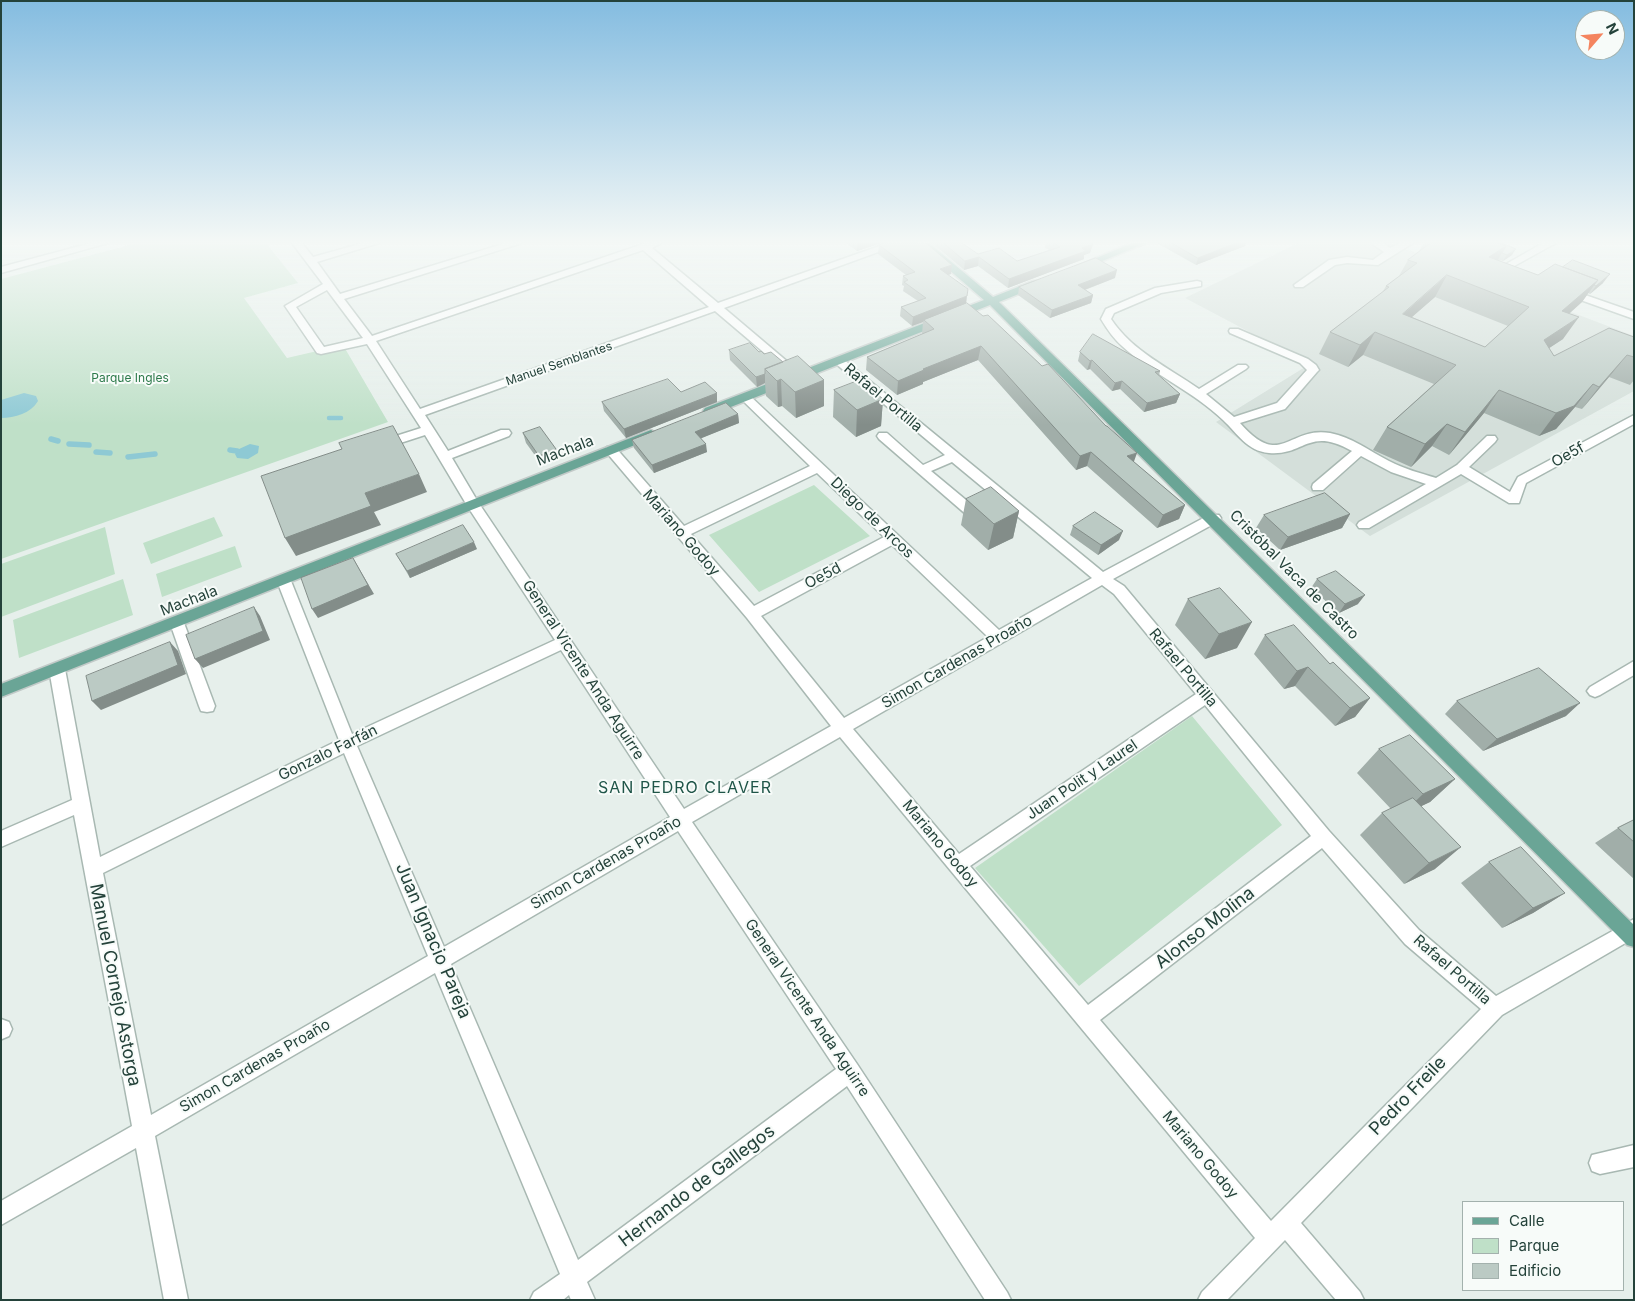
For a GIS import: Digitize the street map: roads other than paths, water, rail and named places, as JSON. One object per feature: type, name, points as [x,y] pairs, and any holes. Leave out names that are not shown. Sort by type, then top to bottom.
[{"type":"main road","points":[[700,415],[983,304]]},
{"type":"main road","name":"Cristóbal Vaca de Castro","points":[[996,304],[1631,932]]},
{"type":"main road","name":"Machala","points":[[1,691],[284,581],[664,429]]},
{"type":"street","points":[[297,304],[290,306],[321,351],[370,340],[477,304]]},
{"type":"street","name":"General Vicente Anda Aguirre","points":[[341,304],[370,340],[445,456],[473,504],[681,820],[850,1071],[999,1300]]},
{"type":"street","points":[[712,304],[800,377]]},
{"type":"street","name":"Manuel Semblantes","points":[[417,414],[729,304]]},
{"type":"street","points":[[1127,304],[1110,311],[1106,319],[1126,344],[1140,357],[1199,394],[1232,422],[1247,439],[1260,447],[1268,449],[1282,448],[1323,436],[1340,440],[1392,468],[1437,483]]},
{"type":"street","points":[[1604,304],[1632,313]]},
{"type":"street","points":[[1232,422],[1281,406],[1313,370],[1304,361],[1234,331]]},
{"type":"street","name":"Rafael Portilla","points":[[839,361],[1119,590],[1323,837],[1412,937],[1495,1008]]},
{"type":"street","points":[[1199,394],[1242,367]]},
{"type":"street","name":"Diego de Arcos","points":[[745,397],[998,638]]},
{"type":"street","name":"Oe5f","points":[[1461,468],[1514,500],[1522,480],[1634,419]]},
{"type":"street","points":[[372,447],[428,430]]},
{"type":"street","points":[[445,456],[504,433]]},
{"type":"street","points":[[883,436],[973,513]]},
{"type":"street","points":[[1364,525],[1461,468],[1491,439]]},
{"type":"street","name":"Mariano Godoy","points":[[610,450],[752,614],[842,728],[1086,1019],[1277,1230],[1352,1300]]},
{"type":"street","points":[[1318,488],[1360,451]]},
{"type":"street","points":[[922,470],[954,456]]},
{"type":"street","points":[[682,533],[819,467]]},
{"type":"street","name":"Simon Cardenas Proaño","points":[[1,1214],[441,958],[998,638],[1214,518]]},
{"type":"street","name":"Oe5d","points":[[752,614],[893,538]]},
{"type":"street","name":"Juan Ignacio Pareja","points":[[284,581],[348,743],[441,958],[583,1300]]},
{"type":"street","points":[[177,623],[207,706]]},
{"type":"street","name":"Gonzalo Farfán","points":[[93,869],[348,743],[564,642]]},
{"type":"street","points":[[1595,692],[1634,667]]},
{"type":"street","name":"Manuel Cornejo Astorga","points":[[57,669],[80,804],[176,1300]]},
{"type":"street","name":"Juan Polit y Laurel","points":[[957,865],[1206,696]]},
{"type":"street","points":[[1,839],[80,804]]},
{"type":"street","name":"Alonso Molina","points":[[1086,1019],[1323,837]]},
{"type":"street","name":"Pedro Freile","points":[[1210,1300],[1495,1008],[1631,932]]},
{"type":"street","name":"Hernando de Gallegos","points":[[542,1300],[850,1071]]},
{"type":"street","points":[[1600,1163],[1634,1156]]},
{"type":"water","points":[[24,393],[36,396],[38,401],[35,405],[22,414],[1,418],[1,400]]},
{"type":"water","points":[[250,444],[259,446],[258,453],[248,459],[237,458],[235,454],[239,449]]},
{"type":"waterway","points":[[329,418],[341,418]]},
{"type":"waterway","points":[[51,439],[58,441]]},
{"type":"waterway","points":[[69,444],[89,445]]},
{"type":"waterway","points":[[230,450],[237,451]]},
{"type":"waterway","points":[[96,452],[110,453]]},
{"type":"waterway","points":[[128,457],[155,454]]},
{"type":"district","name":"SAN PEDRO CLAVER","points":[[685,788]]},
{"type":"park label","name":"Parque Ingles","points":[[130,378]]}]
